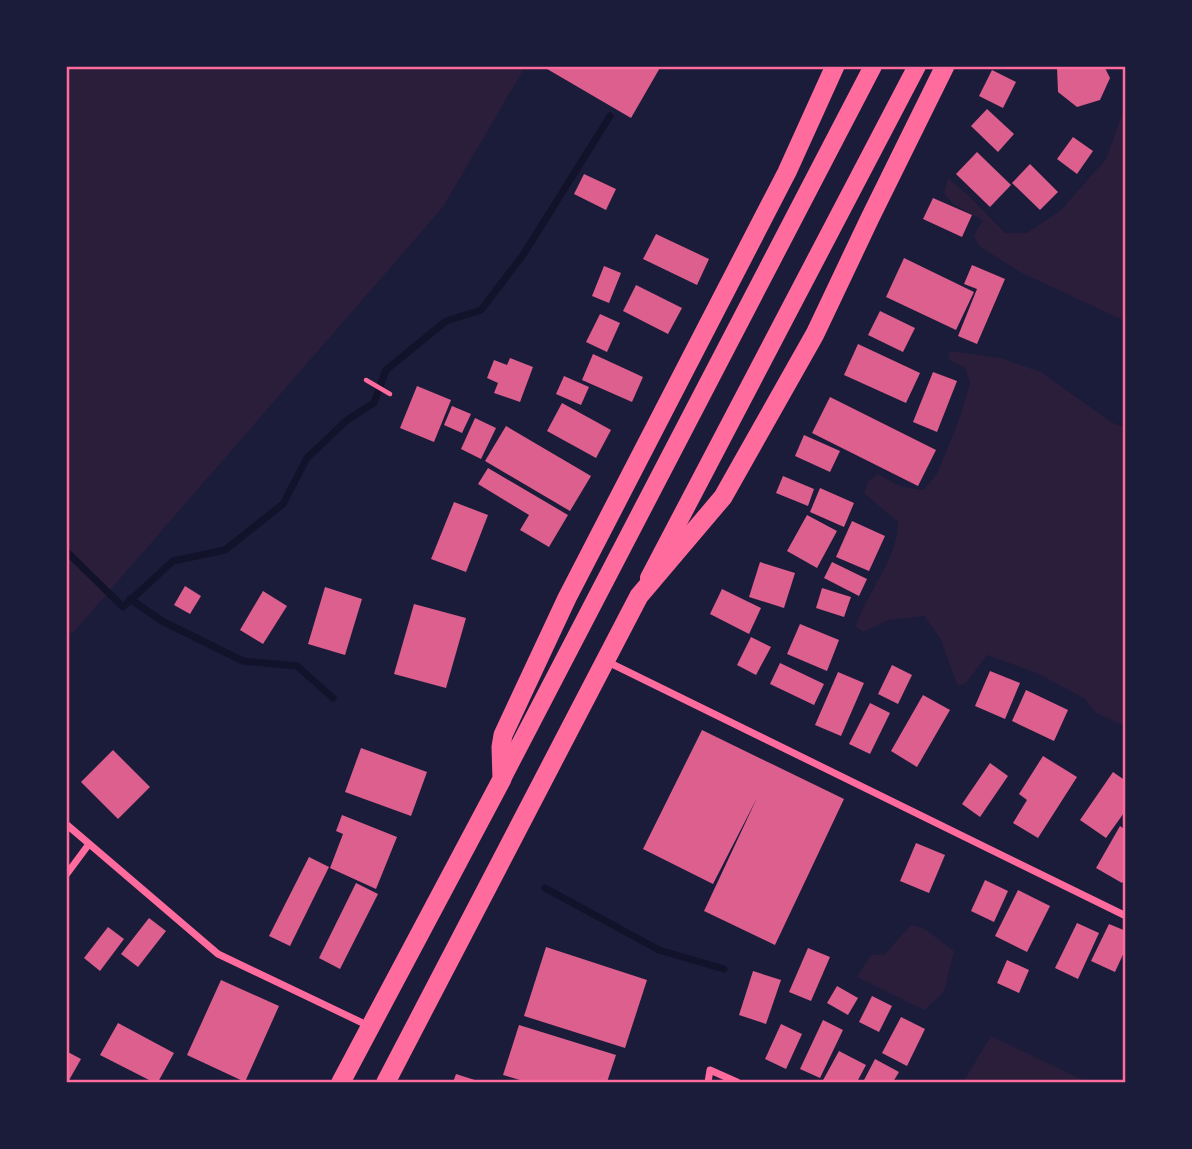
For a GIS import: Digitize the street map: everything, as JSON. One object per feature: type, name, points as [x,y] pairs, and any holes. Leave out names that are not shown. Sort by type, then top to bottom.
[{"type":"highway","points":[[341,1083],[502,779],[503,736],[567,598],[787,172],[835,66]]},
{"type":"highway","points":[[386,1083],[639,596],[723,496],[815,334],[945,66]]},
{"type":"main road","points":[[502,779],[873,66]]},
{"type":"main road","points":[[639,596],[917,66]]},
{"type":"street","points":[[605,661],[1125,916]]},
{"type":"street","points":[[66,824],[218,954],[369,1026]]},
{"type":"street","points":[[66,875],[89,844]]},
{"type":"street","points":[[708,1083],[710,1070],[737,1083]]},
{"type":"path","points":[[366,380],[390,394]]},
{"type":"shaded area","points":[[66,67],[525,67],[443,207],[72,634],[66,629]]},
{"type":"shaded area","points":[[1125,106],[1126,321],[1020,272],[979,246],[974,235],[983,220],[954,205],[944,194],[948,178],[1005,233],[1027,233],[1060,211],[1106,159]]},
{"type":"shaded area","points":[[950,351],[1000,358],[1041,372],[1111,422],[1125,428],[1125,726],[1096,713],[1085,699],[1037,673],[987,655],[966,683],[958,686],[940,638],[924,616],[889,620],[863,632],[855,626],[888,560],[898,522],[864,493],[868,482],[878,474],[900,486],[923,490],[937,474],[960,417],[970,383],[965,368],[948,359]]},
{"type":"shaded area","points":[[911,925],[923,928],[954,951],[944,992],[924,1010],[857,977],[871,955],[885,954]]},
{"type":"shaded area","points":[[991,1036],[1087,1082],[963,1082]]},
{"type":"building","points":[[542,66],[661,66],[631,118]]},
{"type":"building","points":[[1059,66],[1104,66],[1110,78],[1100,100],[1077,107],[1058,92]]},
{"type":"building","points":[[992,70],[1016,82],[1003,108],[979,96]]},
{"type":"building","points":[[987,109],[1014,134],[998,152],[971,126]]},
{"type":"building","points":[[1073,137],[1093,151],[1077,174],[1057,159]]},
{"type":"building","points":[[977,152],[1011,185],[990,207],[956,174]]},
{"type":"building","points":[[1030,164],[1058,192],[1040,210],[1012,183]]},
{"type":"building","points":[[584,174],[616,189],[606,210],[574,194]]},
{"type":"building","points":[[933,198],[972,215],[962,237],[923,219]]},
{"type":"building","points":[[656,234],[709,259],[697,285],[643,259]]},
{"type":"building","points":[[904,258],[974,292],[956,330],[886,297]]},
{"type":"building","points":[[972,265],[1005,279],[977,344],[958,336],[977,289],[964,284]]},
{"type":"building","points":[[604,266],[621,273],[609,303],[592,296]]},
{"type":"building","points":[[636,285],[682,308],[668,334],[623,311]]},
{"type":"building","points":[[880,311],[915,328],[903,352],[868,335]]},
{"type":"building","points":[[600,314],[620,323],[607,352],[586,342]]},
{"type":"building","points":[[858,344],[920,373],[906,403],[844,375]]},
{"type":"building","points":[[593,354],[643,377],[632,402],[582,380]]},
{"type":"building","points":[[510,358],[533,367],[520,402],[494,393],[498,383],[487,378],[494,360],[507,365]]},
{"type":"building","points":[[933,372],[957,381],[937,432],[913,422]]},
{"type":"building","points":[[564,376],[589,387],[581,405],[556,394]]},
{"type":"building","points":[[417,386],[451,400],[434,442],[400,428]]},
{"type":"building","points":[[830,397],[936,450],[918,486],[812,433]]},
{"type":"building","points":[[562,403],[611,430],[596,458],[547,431]]},
{"type":"building","points":[[452,406],[471,414],[462,433],[444,425]]},
{"type":"building","points":[[475,418],[496,428],[481,459],[461,449]]},
{"type":"building","points":[[506,426],[591,476],[570,511],[485,461]]},
{"type":"building","points":[[804,435],[840,451],[830,472],[795,456]]},
{"type":"building","points":[[488,468],[568,515],[549,547],[520,530],[529,515],[478,484]]},
{"type":"building","points":[[783,476],[814,489],[808,506],[776,493]]},
{"type":"building","points":[[820,488],[854,503],[844,527],[810,512]]},
{"type":"building","points":[[454,502],[488,515],[466,572],[431,559]]},
{"type":"building","points":[[807,515],[837,531],[817,568],[787,551]]},
{"type":"building","points":[[852,521],[885,536],[869,571],[836,557]]},
{"type":"building","points":[[760,562],[795,573],[784,608],[749,597]]},
{"type":"building","points":[[832,562],[867,579],[859,596],[824,578]]},
{"type":"building","points":[[185,586],[201,596],[190,614],[174,605]]},
{"type":"building","points":[[325,587],[362,599],[345,655],[308,644]]},
{"type":"building","points":[[822,588],[851,597],[844,617],[816,608]]},
{"type":"building","points":[[722,589],[761,608],[749,634],[710,614]]},
{"type":"building","points":[[263,591],[287,606],[263,644],[240,630]]},
{"type":"building","points":[[414,604],[466,618],[446,688],[394,674]]},
{"type":"building","points":[[800,624],[839,640],[827,671],[787,654]]},
{"type":"building","points":[[751,637],[771,647],[756,675],[737,665]]},
{"type":"building","points":[[780,663],[824,684],[814,705],[770,684]]},
{"type":"building","points":[[892,665],[912,675],[898,704],[878,694]]},
{"type":"building","points":[[990,671],[1020,683],[1005,719],[975,706]]},
{"type":"building","points":[[838,672],[864,683],[841,736],[815,725]]},
{"type":"building","points":[[1026,690],[1068,710],[1054,741],[1012,721]]},
{"type":"building","points":[[923,695],[950,710],[917,767],[891,751]]},
{"type":"building","points":[[870,703],[890,713],[870,754],[849,744]]},
{"type":"building","points":[[702,730],[844,799],[775,945],[704,911],[757,798],[713,884],[643,849]]},
{"type":"building","points":[[361,748],[427,772],[411,816],[345,792]]},
{"type":"building","points":[[113,750],[150,787],[118,819],[81,782]]},
{"type":"building","points":[[1043,756],[1077,777],[1038,838],[1013,823],[1027,800],[1019,794]]},
{"type":"building","points":[[990,763],[1008,776],[980,817],[962,804]]},
{"type":"building","points":[[1113,772],[1126,781],[1126,810],[1106,838],[1080,820]]},
{"type":"building","points":[[342,815],[397,837],[376,889],[330,868],[343,834],[336,831]]},
{"type":"building","points":[[1120,826],[1126,830],[1126,877],[1122,883],[1096,868]]},
{"type":"building","points":[[916,843],[945,855],[929,893],[900,881]]},
{"type":"building","points":[[309,857],[329,867],[290,946],[269,936]]},
{"type":"building","points":[[985,880],[1008,891],[994,922],[971,911]]},
{"type":"building","points":[[356,883],[378,894],[340,969],[319,958]]},
{"type":"building","points":[[1018,890],[1050,906],[1027,952],[995,936]]},
{"type":"building","points":[[149,918],[166,931],[138,967],[121,954]]},
{"type":"building","points":[[1077,923],[1099,933],[1078,979],[1055,968]]},
{"type":"building","points":[[1109,924],[1126,931],[1126,948],[1115,972],[1091,961]]},
{"type":"building","points":[[108,927],[124,939],[100,971],[84,958]]},
{"type":"building","points":[[546,947],[647,980],[625,1048],[524,1016]]},
{"type":"building","points":[[808,948],[830,957],[811,1001],[789,992]]},
{"type":"building","points":[[1007,960],[1029,970],[1019,993],[997,983]]},
{"type":"building","points":[[753,971],[781,980],[766,1024],[739,1015]]},
{"type":"building","points":[[221,980],[279,1006],[245,1082],[187,1055]]},
{"type":"building","points":[[837,986],[858,998],[848,1015],[827,1003]]},
{"type":"building","points":[[872,996],[892,1006],[879,1032],[859,1022]]},
{"type":"building","points":[[901,1017],[925,1029],[907,1066],[882,1053]]},
{"type":"building","points":[[823,1020],[843,1030],[820,1078],[800,1069]]},
{"type":"building","points":[[118,1023],[174,1053],[158,1082],[153,1082],[100,1055]]},
{"type":"building","points":[[781,1024],[802,1034],[786,1069],[765,1059]]},
{"type":"building","points":[[519,1025],[616,1055],[607,1082],[527,1082],[503,1075]]},
{"type":"building","points":[[66,1051],[81,1059],[68,1082],[66,1082]]},
{"type":"building","points":[[839,1051],[866,1065],[857,1082],[822,1082]]},
{"type":"building","points":[[875,1059],[899,1072],[893,1082],[863,1082]]},
{"type":"building","points":[[456,1074],[481,1082],[453,1082]]},
{"type":"waterway","points":[[66,551],[123,607],[173,561],[225,550],[283,504],[307,458],[347,420],[374,403],[386,370],[446,321],[481,310],[523,255],[610,116]]},
{"type":"waterway","points":[[130,599],[162,621],[243,661],[297,666],[333,698]]},
{"type":"waterway","points":[[545,888],[659,950],[724,969]]}]
